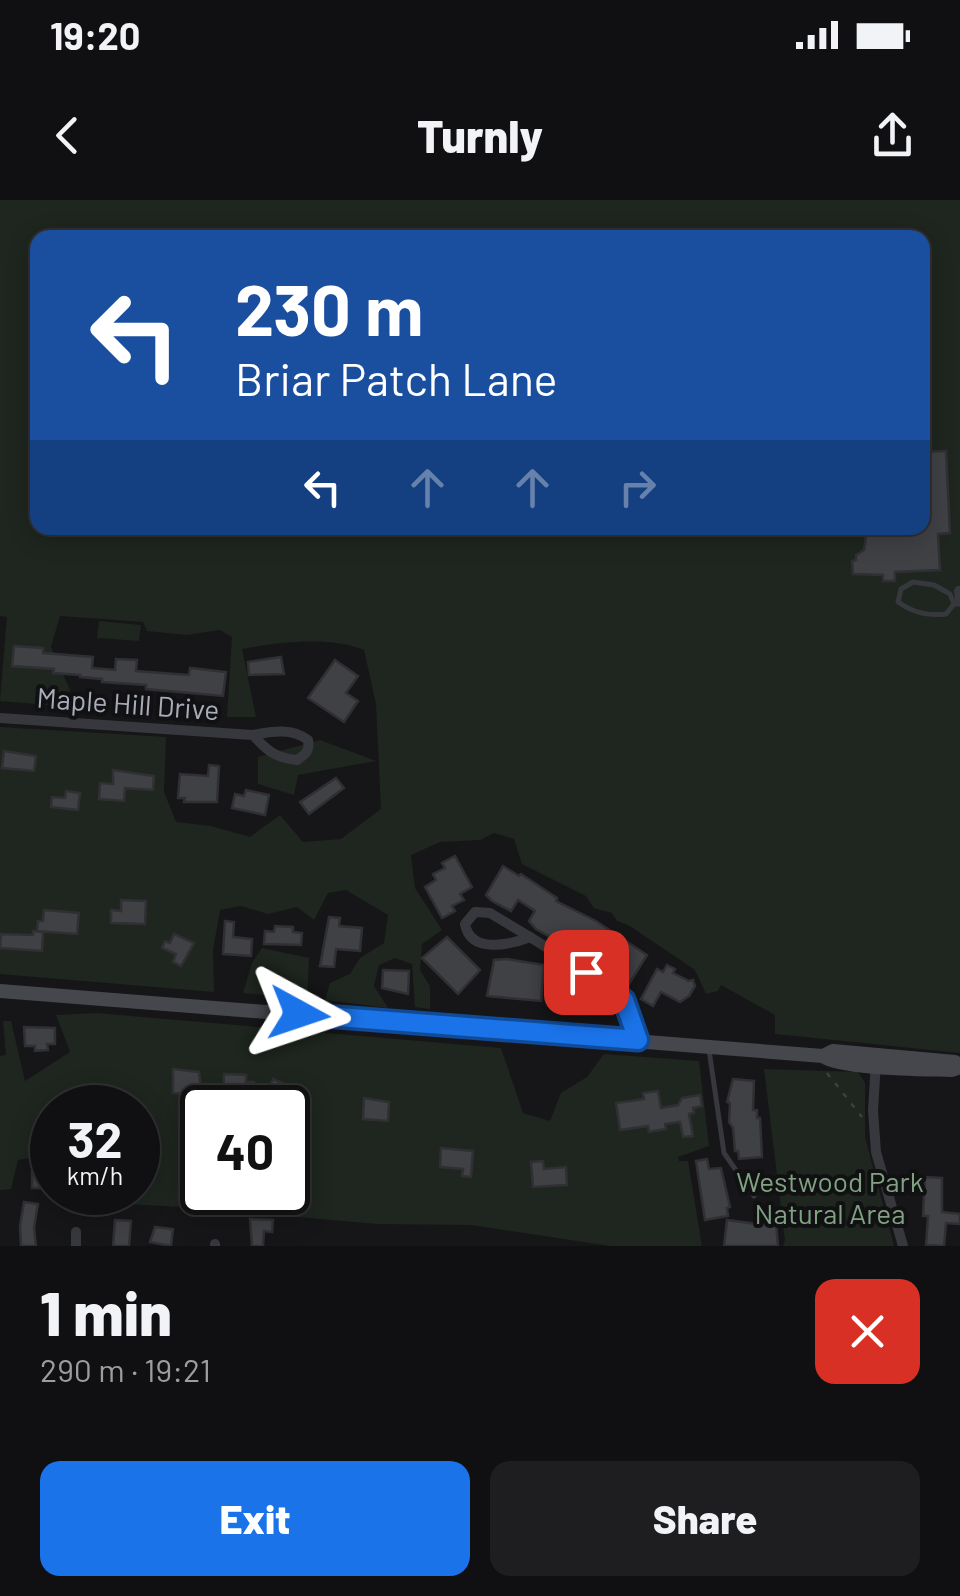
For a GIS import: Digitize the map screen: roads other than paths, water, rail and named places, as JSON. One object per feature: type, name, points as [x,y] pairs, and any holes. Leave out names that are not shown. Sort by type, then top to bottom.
[{"type":"street","name":"Maple Hill Drive","points":[[0,718],[253,735],[274,730],[299,732],[310,747],[297,760],[284,759],[268,752],[253,735]]},
{"type":"street","points":[[530,937],[515,943],[483,943],[468,935],[465,924],[475,912],[490,912],[530,937],[614,990],[631,1014],[638,1040]]},
{"type":"street","points":[[0,991],[638,1040],[824,1061],[833,1052],[952,1070],[960,1067]]},
{"type":"street","points":[[876,1060],[876,1152],[903,1246]]},
{"type":"street","points":[[76,1232],[76,1246]]},
{"type":"lane","points":[[913,582],[934,585],[958,600],[946,614],[928,616],[898,602],[901,589],[913,582]]},
{"type":"lane","points":[[708,1047],[724,1153],[754,1196]]},
{"type":"park label","name":"Westwood Park Natural Area","points":[[830,1198]]}]
